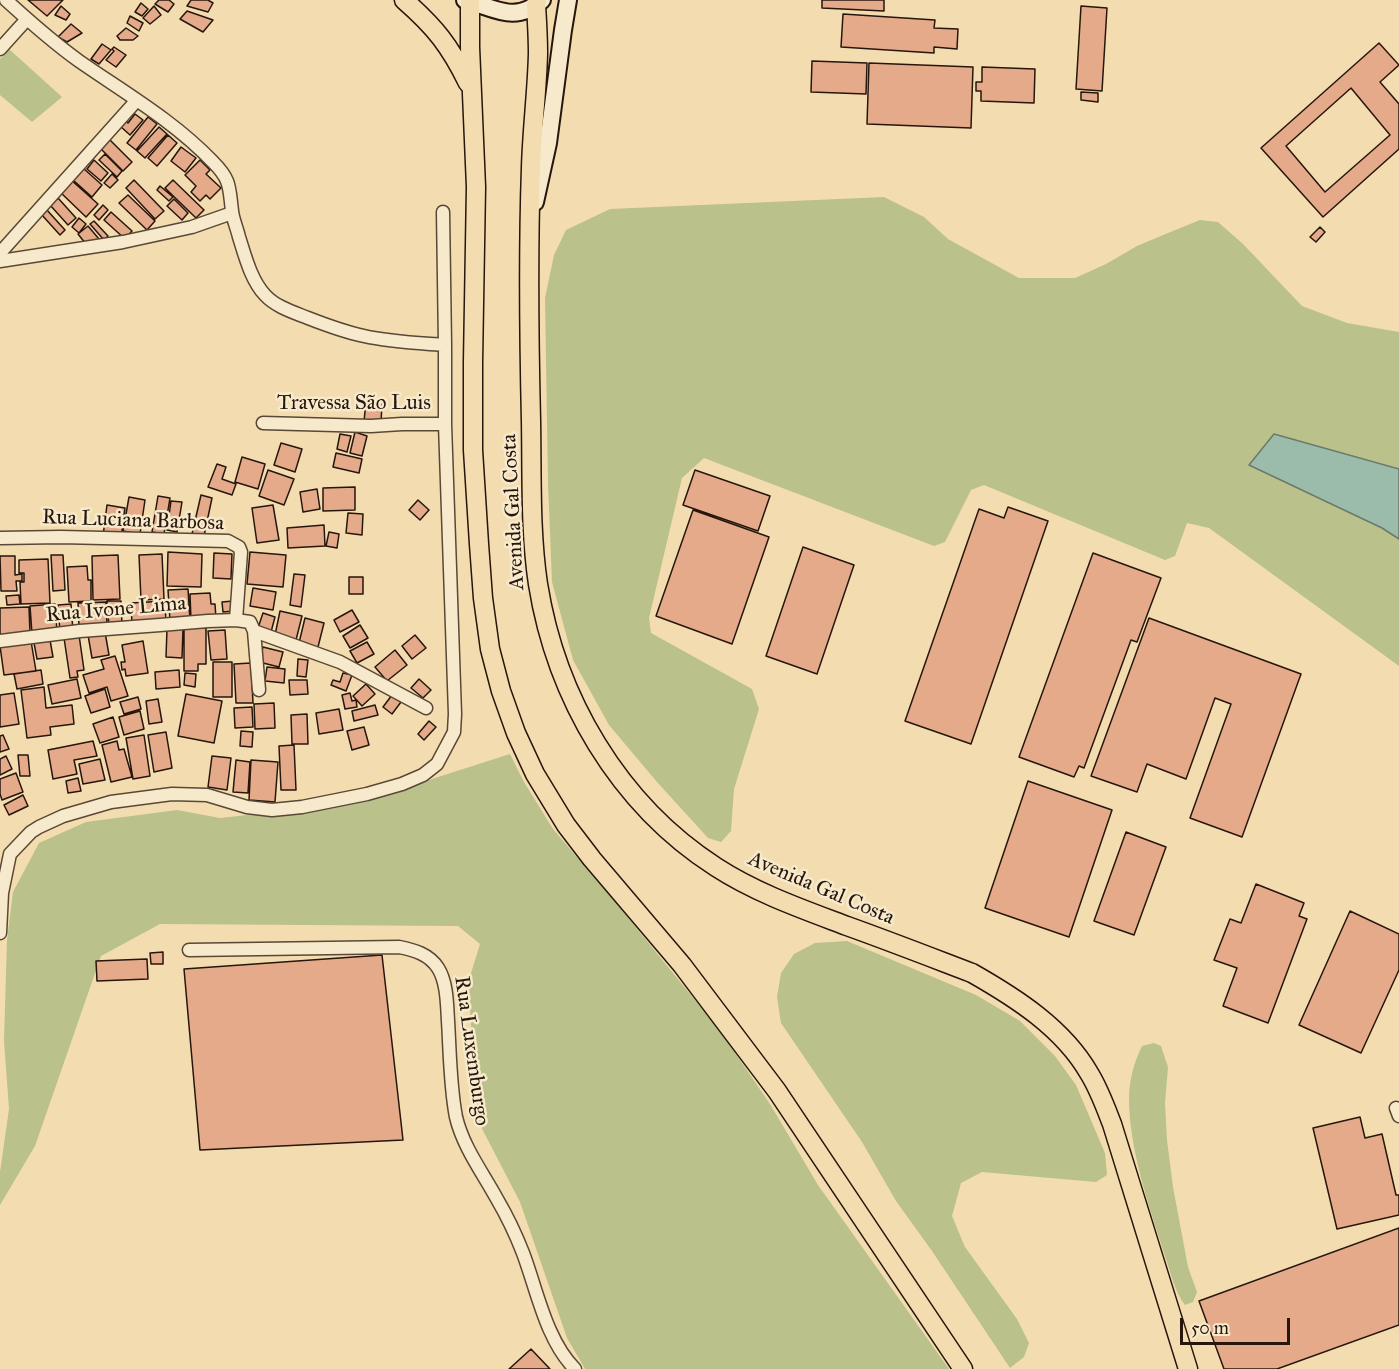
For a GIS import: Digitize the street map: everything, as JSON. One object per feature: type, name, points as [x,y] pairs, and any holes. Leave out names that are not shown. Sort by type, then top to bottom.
[{"type":"main road","points":[[404,0],[423,16],[444,39],[471,88]]},
{"type":"main road","points":[[538,2],[521,12],[509,13],[497,12],[469,0],[476,187],[473,450],[483,598],[490,648],[501,690],[516,733],[535,774],[566,825],[592,860],[682,965],[777,1091],[963,1369]]},
{"type":"main road","name":"Avenida Gal Costa","points":[[568,0],[548,143],[530,226],[529,333],[534,540],[538,581],[544,613],[559,665],[576,706],[599,749],[629,789],[658,820],[713,865],[736,879],[801,909],[972,973],[1023,1005],[1060,1036],[1075,1052],[1100,1092],[1108,1113],[1188,1369]]},
{"type":"main road","points":[[530,226],[538,2]]},
{"type":"street","points":[[6,0],[27,20],[77,59],[182,132],[214,163],[227,179],[231,193],[232,213],[254,278],[263,293],[275,304],[328,326],[365,336],[445,345]]},
{"type":"street","points":[[0,49],[27,20]]},
{"type":"street","points":[[0,253],[137,100]]},
{"type":"street","points":[[0,933],[5,853],[31,832],[63,816],[111,802],[172,794],[207,795],[247,807],[272,810],[303,807],[367,794],[402,784],[423,775],[437,764],[454,732],[455,714],[445,424],[443,212]]},
{"type":"street","points":[[0,261],[134,240],[192,227],[232,213]]},
{"type":"street","name":"Travessa São Luis","points":[[263,423],[362,426],[445,424]]},
{"type":"street","name":"Rua Luciana Barbosa","points":[[0,538],[61,537],[228,541],[239,547],[241,552],[236,620]]},
{"type":"street","points":[[236,620],[250,622],[254,631],[259,690]]},
{"type":"street","name":"Rua Ivone Lima","points":[[0,641],[80,631],[236,620]]},
{"type":"street","points":[[254,631],[340,662],[426,708]]},
{"type":"street","name":"Rua Luxemburgo","points":[[189,950],[399,947],[429,957],[439,969],[445,987],[453,1094],[463,1137],[499,1201],[522,1250],[553,1337],[568,1362],[575,1369]]},
{"type":"green space","points":[[9,49],[62,97],[32,122],[0,95],[0,59]]},
{"type":"green space","points":[[884,197],[924,217],[948,239],[1019,278],[1075,278],[1137,246],[1200,220],[1218,222],[1243,244],[1302,306],[1347,323],[1399,332],[1399,666],[1209,528],[1187,523],[1175,556],[1165,560],[984,485],[971,490],[945,542],[934,546],[704,458],[682,478],[649,618],[651,633],[752,689],[759,709],[734,789],[731,831],[721,842],[708,838],[609,725],[573,660],[552,582],[545,298],[554,255],[566,230],[610,209]]},
{"type":"green space","points":[[510,754],[553,829],[721,1032],[770,1104],[818,1185],[949,1369],[585,1369],[567,1338],[520,1202],[478,1121],[468,983],[480,944],[458,926],[160,924],[101,956],[35,1146],[0,1205],[0,1172],[9,1109],[4,1041],[7,940],[13,892],[39,843],[86,822],[177,810],[220,818],[357,803]]},
{"type":"green space","points":[[847,941],[976,995],[1020,1021],[1055,1056],[1076,1085],[1105,1153],[1107,1175],[1096,1182],[982,1172],[961,1183],[952,1216],[965,1247],[1017,1319],[1029,1343],[1024,1357],[1010,1368],[896,1201],[862,1142],[781,1023],[777,997],[781,973],[794,954],[815,943]]},
{"type":"green space","points":[[1154,1043],[1161,1046],[1168,1067],[1165,1103],[1173,1187],[1188,1267],[1197,1292],[1193,1302],[1185,1305],[1174,1283],[1147,1200],[1136,1159],[1130,1118],[1129,1092],[1134,1065],[1142,1046]]},
{"type":"shaded area","points":[[1274,434],[1399,469],[1399,539],[1382,528],[1249,465]]},
{"type":"building","points":[[28,0],[63,0],[47,16]]},
{"type":"building","points":[[159,0],[169,0],[174,4],[168,12],[155,4]]},
{"type":"building","points":[[191,0],[208,0],[213,3],[208,12],[187,6]]},
{"type":"building","points":[[822,0],[884,0],[884,11],[822,8]]},
{"type":"building","points":[[141,3],[148,9],[142,16],[135,12]]},
{"type":"building","points":[[61,6],[70,14],[66,20],[55,15]]},
{"type":"building","points":[[154,6],[161,15],[150,24],[143,18]]},
{"type":"building","points":[[1081,6],[1107,8],[1102,91],[1076,89]]},
{"type":"building","points":[[187,11],[213,20],[203,32],[180,19]]},
{"type":"building","points":[[843,14],[935,20],[934,28],[958,29],[957,49],[934,47],[934,53],[841,47]]},
{"type":"building","points":[[130,16],[143,23],[139,31],[127,23]]},
{"type":"building","points":[[71,24],[82,33],[67,42],[58,37]]},
{"type":"building","points":[[126,28],[138,36],[133,40],[120,40],[117,36]]},
{"type":"building","points":[[1379,43],[1399,65],[1380,82],[1399,104],[1399,149],[1323,217],[1261,148]],"holes":[[[1351,88],[1390,135],[1325,192],[1286,146]]]},
{"type":"building","points":[[102,44],[111,50],[99,64],[91,59]]},
{"type":"building","points":[[114,47],[126,55],[116,67],[106,60],[114,51],[112,49]]},
{"type":"building","points":[[812,61],[867,63],[866,94],[811,92]]},
{"type":"building","points":[[869,63],[973,67],[971,128],[867,124]]},
{"type":"building","points":[[982,67],[1035,69],[1034,103],[981,101],[981,91],[976,91],[976,82],[982,82]]},
{"type":"building","points":[[1081,92],[1098,93],[1098,102],[1081,100]]},
{"type":"building","points":[[135,114],[143,120],[130,135],[120,126],[124,120],[128,123]]},
{"type":"building","points":[[148,117],[157,124],[136,150],[127,143]]},
{"type":"building","points":[[159,127],[167,134],[145,158],[137,151]]},
{"type":"building","points":[[168,135],[177,143],[157,166],[148,158]]},
{"type":"building","points":[[108,138],[132,162],[123,171],[99,147]]},
{"type":"building","points":[[181,147],[196,158],[185,172],[171,161]]},
{"type":"building","points":[[105,154],[122,171],[117,177],[99,160]]},
{"type":"building","points":[[94,160],[108,173],[101,181],[87,169]]},
{"type":"building","points":[[200,160],[210,170],[206,174],[221,188],[210,199],[206,195],[200,201],[191,192],[196,186],[185,175]]},
{"type":"building","points":[[83,168],[102,185],[92,197],[73,180]]},
{"type":"building","points":[[112,174],[118,180],[110,188],[104,183]]},
{"type":"building","points":[[70,179],[98,204],[86,217],[59,191]]},
{"type":"building","points":[[134,180],[164,211],[155,219],[126,188]]},
{"type":"building","points":[[173,180],[204,210],[196,218],[165,188]]},
{"type":"building","points":[[160,186],[173,197],[169,201],[157,190]]},
{"type":"building","points":[[128,195],[155,221],[147,230],[119,203]]},
{"type":"building","points":[[58,198],[76,218],[68,225],[50,205]]},
{"type":"building","points":[[174,199],[188,213],[182,220],[167,206]]},
{"type":"building","points":[[103,205],[108,210],[99,220],[94,215]]},
{"type":"building","points":[[46,209],[65,230],[60,235],[41,214]]},
{"type":"building","points":[[111,212],[132,231],[125,239],[104,220]]},
{"type":"building","points":[[79,218],[86,224],[79,233],[72,227]]},
{"type":"building","points":[[94,221],[108,236],[104,240],[90,224]]},
{"type":"building","points":[[88,226],[99,239],[89,248],[78,234]]},
{"type":"building","points":[[1320,227],[1325,232],[1316,242],[1310,237]]},
{"type":"building","points":[[366,400],[382,402],[381,424],[364,422]]},
{"type":"building","points":[[355,432],[367,436],[362,456],[350,453]]},
{"type":"building","points":[[340,434],[351,436],[347,452],[337,449]]},
{"type":"building","points":[[281,443],[302,449],[295,472],[274,465]]},
{"type":"building","points":[[336,453],[362,459],[359,473],[333,467]]},
{"type":"building","points":[[242,457],[265,464],[258,489],[235,482]]},
{"type":"building","points":[[217,464],[226,467],[222,479],[236,484],[232,495],[208,487]]},
{"type":"building","points":[[268,470],[294,479],[284,505],[259,496]]},
{"type":"building","points":[[695,470],[770,496],[758,531],[683,505]]},
{"type":"building","points":[[355,487],[355,510],[323,511],[323,488]]},
{"type":"building","points":[[317,489],[320,509],[303,512],[300,492]]},
{"type":"building","points":[[201,495],[212,498],[204,536],[192,534]]},
{"type":"building","points":[[158,496],[170,498],[164,534],[152,532]]},
{"type":"building","points":[[129,497],[145,500],[140,534],[123,531]]},
{"type":"building","points":[[418,500],[429,510],[420,520],[409,510]]},
{"type":"building","points":[[171,501],[182,502],[177,532],[167,530]]},
{"type":"building","points":[[107,505],[125,508],[121,538],[103,536]]},
{"type":"building","points":[[273,505],[279,540],[257,543],[252,508]]},
{"type":"building","points":[[1008,507],[1048,521],[971,744],[905,721],[979,509],[1004,518]]},
{"type":"building","points":[[693,510],[769,537],[732,644],[656,616]]},
{"type":"building","points":[[348,513],[363,514],[362,535],[346,533]]},
{"type":"building","points":[[324,525],[325,546],[288,548],[287,528]]},
{"type":"building","points":[[329,532],[339,534],[337,548],[326,546]]},
{"type":"building","points":[[803,547],[854,565],[817,674],[766,656]]},
{"type":"building","points":[[168,552],[202,554],[201,587],[167,586]]},
{"type":"building","points":[[250,552],[286,555],[283,587],[247,584]]},
{"type":"building","points":[[214,553],[232,554],[231,579],[213,578]]},
{"type":"building","points":[[1093,553],[1161,578],[1137,642],[1131,640],[1084,768],[1079,766],[1074,777],[1019,757]]},
{"type":"building","points":[[162,554],[164,599],[141,600],[139,555]]},
{"type":"building","points":[[51,555],[63,555],[65,590],[53,591]]},
{"type":"building","points":[[118,555],[120,599],[93,600],[92,556]]},
{"type":"building","points":[[0,556],[15,556],[15,575],[22,574],[22,581],[16,581],[17,591],[1,591]]},
{"type":"building","points":[[48,559],[50,603],[21,604],[20,582],[24,582],[24,573],[19,573],[19,560]]},
{"type":"building","points":[[87,566],[88,580],[91,580],[91,601],[69,602],[67,567]]},
{"type":"building","points":[[294,574],[305,575],[301,607],[290,605]]},
{"type":"building","points":[[349,577],[363,577],[363,594],[349,594]]},
{"type":"building","points":[[253,588],[276,592],[273,610],[250,606]]},
{"type":"building","points":[[188,589],[190,620],[170,621],[168,590]]},
{"type":"building","points":[[210,593],[211,604],[215,604],[216,619],[191,620],[190,594]]},
{"type":"building","points":[[19,595],[20,604],[7,605],[6,596]]},
{"type":"building","points":[[107,601],[121,601],[122,625],[109,626]]},
{"type":"building","points":[[165,601],[166,624],[132,625],[131,603]]},
{"type":"building","points":[[233,601],[234,611],[223,612],[222,602]]},
{"type":"building","points":[[106,602],[107,626],[79,627],[78,603]]},
{"type":"building","points":[[55,604],[57,632],[32,634],[30,606]]},
{"type":"building","points":[[71,604],[73,631],[60,632],[58,605]]},
{"type":"building","points":[[29,607],[30,634],[0,635],[0,608]]},
{"type":"building","points":[[352,610],[359,622],[340,632],[334,620]]},
{"type":"building","points":[[280,611],[302,616],[296,640],[275,635]]},
{"type":"building","points":[[263,613],[275,617],[271,632],[258,628]]},
{"type":"building","points":[[305,618],[324,623],[317,651],[298,647]]},
{"type":"building","points":[[1149,618],[1301,674],[1242,837],[1190,818],[1231,704],[1215,698],[1186,779],[1147,764],[1137,792],[1091,776]]},
{"type":"building","points":[[360,625],[368,638],[350,648],[343,636]]},
{"type":"building","points":[[184,628],[206,628],[206,664],[198,664],[198,671],[184,671]]},
{"type":"building","points":[[167,629],[183,629],[182,658],[166,657]]},
{"type":"building","points":[[225,630],[227,659],[211,660],[208,631]]},
{"type":"building","points":[[105,632],[109,655],[92,658],[88,635]]},
{"type":"building","points":[[79,635],[84,670],[77,671],[78,677],[70,678],[64,638]]},
{"type":"building","points":[[415,635],[426,648],[412,659],[402,646]]},
{"type":"building","points":[[50,640],[53,657],[37,659],[34,643]]},
{"type":"building","points":[[31,641],[36,671],[4,675],[0,646]]},
{"type":"building","points":[[143,641],[148,673],[126,676],[125,669],[122,670],[121,662],[125,662],[122,645]]},
{"type":"building","points":[[367,642],[374,654],[357,663],[350,651]]},
{"type":"building","points":[[263,647],[283,652],[279,667],[259,662]]},
{"type":"building","points":[[395,650],[407,665],[387,681],[375,667]]},
{"type":"building","points":[[115,656],[128,696],[111,701],[107,687],[89,693],[83,675],[104,669],[101,660]]},
{"type":"building","points":[[298,659],[308,660],[306,677],[297,676]]},
{"type":"building","points":[[213,662],[232,662],[232,697],[213,697]]},
{"type":"building","points":[[251,663],[253,703],[236,703],[234,664]]},
{"type":"building","points":[[267,667],[285,669],[284,683],[265,681]]},
{"type":"building","points":[[41,670],[43,684],[17,689],[14,674]]},
{"type":"building","points":[[179,670],[180,687],[156,689],[155,672]]},
{"type":"building","points":[[185,673],[196,674],[195,687],[184,685]]},
{"type":"building","points":[[343,673],[352,675],[346,691],[331,685],[333,680],[340,682]]},
{"type":"building","points":[[77,679],[81,698],[52,704],[48,685]]},
{"type":"building","points":[[419,679],[431,690],[423,698],[411,688]]},
{"type":"building","points":[[289,680],[307,680],[308,694],[290,695]]},
{"type":"building","points":[[366,684],[375,694],[362,706],[353,696]]},
{"type":"building","points":[[44,687],[46,708],[72,705],[74,724],[50,727],[51,735],[27,738],[21,690]]},
{"type":"building","points":[[105,689],[110,707],[91,713],[85,696]]},
{"type":"building","points":[[14,693],[19,724],[0,727],[0,695]]},
{"type":"building","points":[[350,693],[352,701],[356,700],[357,707],[345,709],[342,695]]},
{"type":"building","points":[[186,694],[222,701],[214,743],[178,736]]},
{"type":"building","points":[[392,695],[401,702],[392,714],[383,707]]},
{"type":"building","points":[[138,697],[141,709],[124,714],[120,702]]},
{"type":"building","points":[[158,699],[162,722],[149,724],[146,701]]},
{"type":"building","points":[[274,703],[275,728],[255,729],[254,704]]},
{"type":"building","points":[[375,705],[378,715],[354,721],[352,711]]},
{"type":"building","points":[[252,707],[253,727],[235,728],[234,708]]},
{"type":"building","points":[[339,709],[343,730],[319,734],[316,713]]},
{"type":"building","points":[[140,711],[144,729],[124,735],[119,717]]},
{"type":"building","points":[[307,714],[308,744],[292,744],[291,715]]},
{"type":"building","points":[[113,717],[119,737],[100,743],[93,724]]},
{"type":"building","points":[[429,721],[436,727],[424,740],[418,734]]},
{"type":"building","points":[[364,727],[369,745],[352,750],[347,731]]},
{"type":"building","points":[[241,731],[253,732],[252,747],[240,746]]},
{"type":"building","points":[[166,732],[172,768],[154,772],[148,735]]},
{"type":"building","points":[[3,735],[9,749],[0,752],[0,736]]},
{"type":"building","points":[[144,735],[150,776],[133,779],[126,738]]},
{"type":"building","points":[[93,741],[97,756],[74,760],[77,774],[53,779],[48,750]]},
{"type":"building","points":[[117,741],[119,750],[124,749],[132,777],[111,782],[102,745]]},
{"type":"building","points":[[294,745],[296,790],[281,790],[279,746]]},
{"type":"building","points":[[18,755],[28,755],[30,776],[20,776]]},
{"type":"building","points":[[6,756],[12,769],[0,775],[0,759]]},
{"type":"building","points":[[212,756],[231,758],[227,790],[208,787]]},
{"type":"building","points":[[100,759],[105,780],[83,784],[79,764]]},
{"type":"building","points":[[236,760],[250,762],[248,793],[233,792]]},
{"type":"building","points":[[251,760],[278,762],[275,802],[249,800]]},
{"type":"building","points":[[16,773],[23,792],[2,800],[0,779]]},
{"type":"building","points":[[78,778],[81,791],[68,793],[66,781]]},
{"type":"building","points":[[1028,781],[1112,810],[1069,937],[985,908]]},
{"type":"building","points":[[23,795],[28,806],[9,815],[4,805]]},
{"type":"building","points":[[1126,832],[1166,847],[1134,935],[1094,921]]},
{"type":"building","points":[[1256,884],[1304,903],[1299,916],[1307,919],[1268,1023],[1223,1006],[1237,968],[1214,960],[1230,919],[1241,923]]},
{"type":"building","points":[[1350,911],[1399,934],[1399,970],[1361,1053],[1299,1025]]},
{"type":"building","points":[[163,952],[163,964],[151,964],[150,953]]},
{"type":"building","points":[[382,955],[403,1140],[200,1150],[184,969]]},
{"type":"building","points":[[147,959],[148,979],[97,981],[96,961]]},
{"type":"building","points":[[1360,1117],[1365,1138],[1382,1134],[1396,1195],[1399,1195],[1399,1215],[1337,1229],[1313,1128]]},
{"type":"building","points":[[1399,1228],[1399,1325],[1277,1369],[1224,1369],[1199,1301]]},
{"type":"building","points":[[531,1349],[550,1369],[509,1369]]}]
